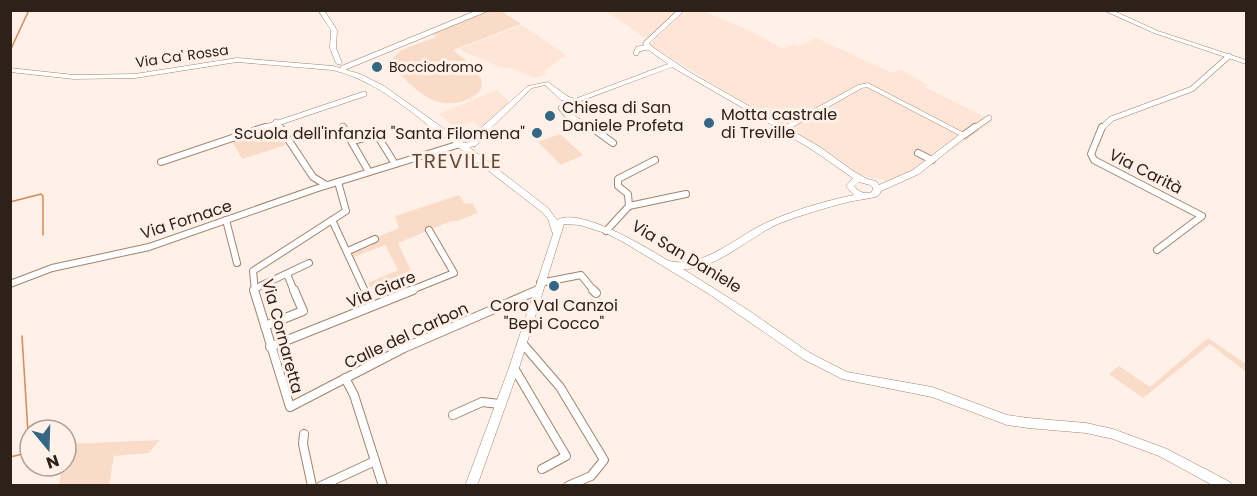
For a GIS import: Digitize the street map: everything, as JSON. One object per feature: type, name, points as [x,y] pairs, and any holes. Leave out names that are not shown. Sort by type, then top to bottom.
[{"type":"street","points":[[321,10],[335,32],[333,48],[337,65],[484,10]]},
{"type":"street","points":[[636,53],[638,49],[647,46],[682,10]]},
{"type":"street","points":[[1106,10],[1156,32],[1246,62]]},
{"type":"street","points":[[647,46],[782,130],[817,149],[844,171],[871,183]]},
{"type":"street","name":"Via Carità","points":[[1156,250],[1200,220],[1202,216],[1094,160],[1091,154],[1101,126],[1111,119],[1192,89],[1229,56]]},
{"type":"street","name":"Via Ca' Rossa","points":[[12,70],[87,77],[146,75],[230,60],[258,60],[317,66],[337,65],[388,92],[442,132],[466,142],[479,158],[558,220]]},
{"type":"street","points":[[613,142],[585,123],[566,114],[561,108],[570,101],[579,100],[674,64]]},
{"type":"street","points":[[466,142],[484,130],[533,85],[546,83],[570,101]]},
{"type":"street","points":[[782,130],[860,86],[868,86],[884,92],[964,135]]},
{"type":"street","points":[[161,162],[364,94]]},
{"type":"street","points":[[851,186],[891,181],[916,172],[989,118]]},
{"type":"street","points":[[276,123],[313,177],[326,185]]},
{"type":"street","points":[[342,126],[369,172]]},
{"type":"street","points":[[356,140],[377,135],[395,165]]},
{"type":"street","name":"Via Fornace","points":[[10,284],[52,268],[149,246],[326,185],[466,142]]},
{"type":"street","points":[[918,153],[932,160]]},
{"type":"street","points":[[629,206],[628,194],[618,186],[618,179],[655,160]]},
{"type":"street","points":[[844,171],[851,186],[863,196]]},
{"type":"street","points":[[313,177],[315,189]]},
{"type":"street","points":[[338,182],[346,211],[332,220],[364,289]]},
{"type":"street","name":"Via San Daniele","points":[[691,271],[771,224],[841,200],[872,195],[871,183]]},
{"type":"street","name":"Via San Daniele","points":[[841,200],[848,196],[851,186]]},
{"type":"street","points":[[608,232],[629,206],[686,194]]},
{"type":"street","points":[[226,220],[237,263]]},
{"type":"street","name":"Via Cornaretta","points":[[288,405],[254,289],[254,269],[332,220]]},
{"type":"street","points":[[471,486],[522,344],[558,220]]},
{"type":"street","name":"Via San Daniele","points":[[558,220],[573,221],[608,232],[671,265],[744,312],[804,356],[846,376],[933,393],[988,414],[1019,422],[1098,430],[1147,445],[1226,486]]},
{"type":"street","name":"Via Giare","points":[[270,347],[454,273],[429,230]]},
{"type":"street","points":[[348,251],[375,239]]},
{"type":"street","points":[[254,289],[309,263]]},
{"type":"street","name":"Via San Daniele","points":[[671,265],[691,271],[701,283]]},
{"type":"street","points":[[265,326],[303,311],[287,274]]},
{"type":"street","name":"Calle del Carbon","points":[[288,405],[404,348],[539,287],[581,275],[596,293]]},
{"type":"street","points":[[522,344],[560,387],[604,460],[591,476],[568,486]]},
{"type":"street","points":[[514,368],[566,456],[542,469]]},
{"type":"street","points":[[345,378],[354,394],[383,486]]},
{"type":"street","points":[[453,415],[486,401],[492,400],[500,404]]},
{"type":"street","points":[[304,434],[303,444],[312,486]]},
{"type":"street","points":[[321,486],[375,461]]},
{"type":"shaded area","points":[[486,11],[501,11],[521,24],[453,50],[468,62],[465,64],[481,78],[482,87],[472,97],[449,103],[430,99],[414,88],[392,66],[392,59],[401,50],[436,37],[432,33]]},
{"type":"shaded area","points":[[605,11],[678,11],[646,38]]},
{"type":"shaded area","points":[[686,11],[703,11],[753,32],[783,49],[794,44],[799,46],[816,38],[892,73],[900,69],[928,85],[926,88],[993,121],[917,174],[889,185],[884,180],[855,174],[785,124],[775,123],[651,45]]},
{"type":"shaded area","points":[[522,25],[566,55],[544,72],[547,75],[533,78],[514,69],[499,67],[459,49]]},
{"type":"shaded area","points":[[496,90],[510,102],[480,128],[474,121],[456,128],[439,114]]},
{"type":"shaded area","points":[[274,127],[286,145],[242,159],[232,141]]},
{"type":"shaded area","points":[[560,134],[583,155],[561,165],[538,142]]},
{"type":"shaded area","points":[[459,195],[465,204],[472,203],[478,213],[451,221],[398,243],[411,271],[370,287],[368,283],[398,270],[385,245],[354,257],[352,253],[372,246],[370,242],[375,238],[399,228],[395,216]]},
{"type":"shaded area","points":[[1208,338],[1246,364],[1246,372],[1210,344],[1143,398],[1109,374],[1119,366],[1150,387]]},
{"type":"shaded area","points":[[160,440],[149,453],[114,456],[109,485],[59,485],[60,478],[78,478],[78,443]]},
{"type":"waterway","points":[[10,51],[29,10]]},
{"type":"waterway","points":[[10,202],[41,194],[43,196],[43,235]]},
{"type":"waterway","points":[[10,457],[27,453],[29,449],[22,336]]},
{"type":"place","name":"Bocciodromo","points":[[377,67]]},
{"type":"place","name":"Chiesa di San Daniele Profeta","points":[[550,116]]},
{"type":"place","name":"Motta castrale di Treville","points":[[709,123]]},
{"type":"place","name":"Scuola dell'infanzia \"Santa Filomena\"","points":[[537,133]]},
{"type":"place","name":"Coro Val Canzoi \"Bepi Cocco\"","points":[[554,286]]},
{"type":"district","name":"TREVILLE","points":[[457,161]]}]
